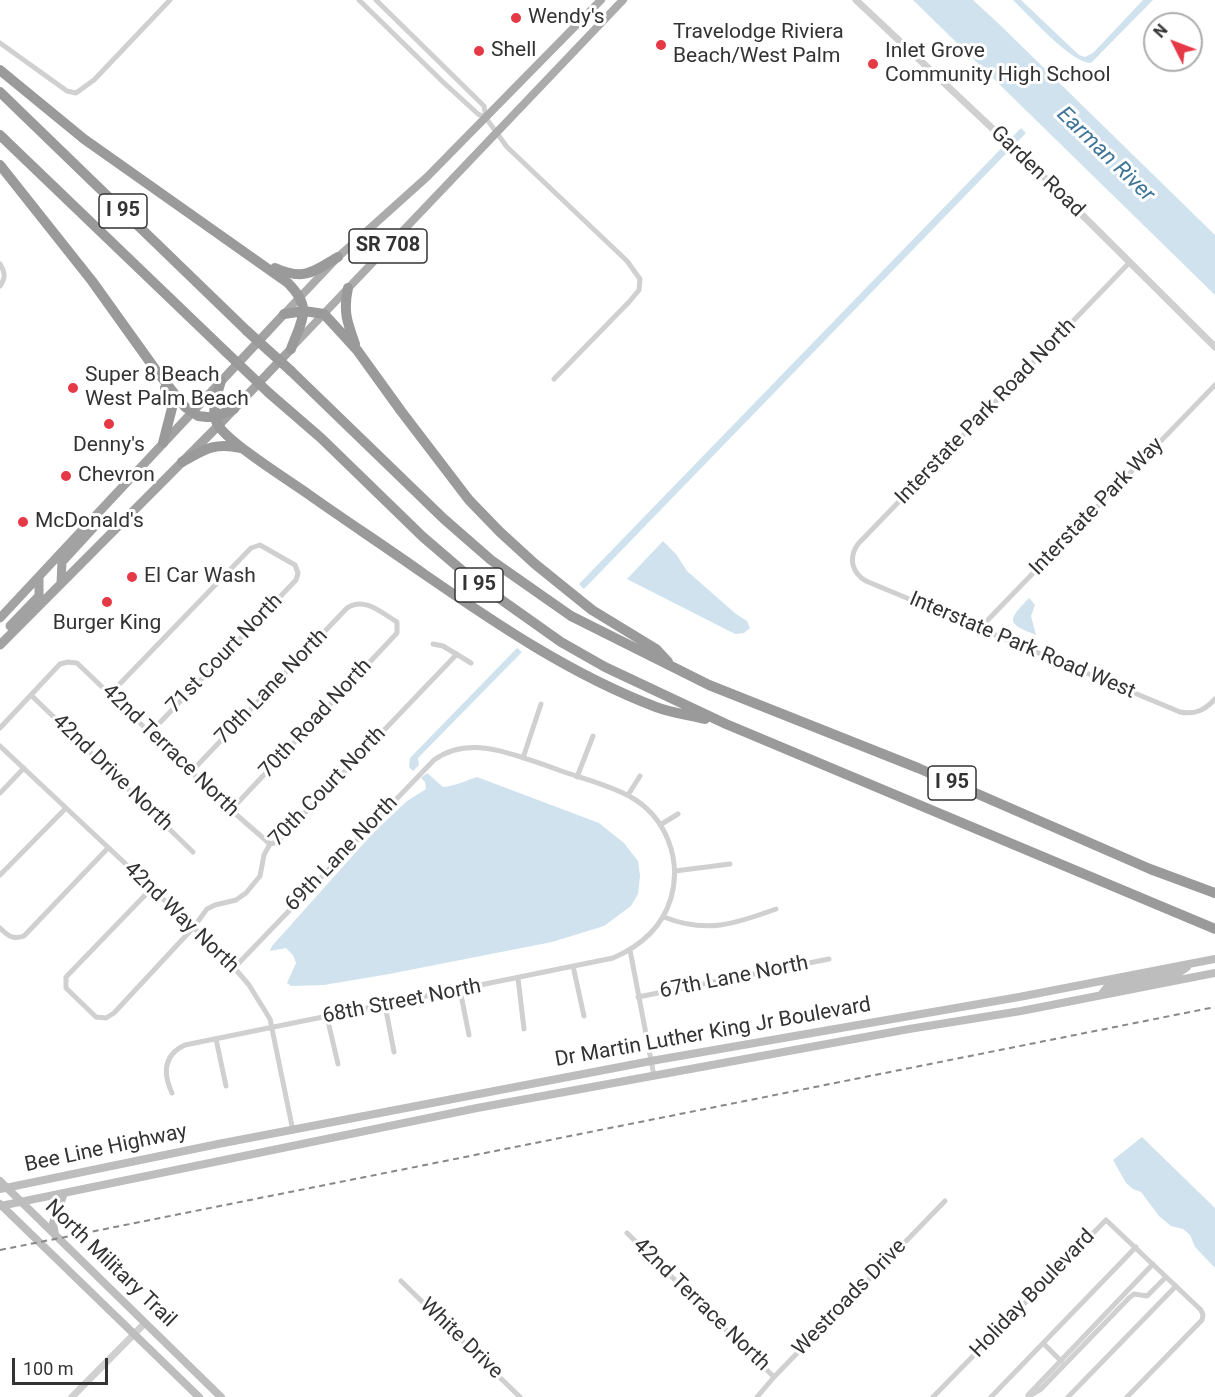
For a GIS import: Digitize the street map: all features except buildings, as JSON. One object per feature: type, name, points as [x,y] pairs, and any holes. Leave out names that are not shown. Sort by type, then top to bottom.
[{"type":"highway","points":[[0,70],[84,139],[288,283],[304,304],[304,311],[291,349]]},
{"type":"highway","name":"I 95","points":[[0,92],[444,519],[491,560],[571,616],[709,685],[918,768],[1150,869],[1215,893]]},
{"type":"highway","name":"I 95","points":[[0,135],[269,393],[321,438],[431,544],[514,611],[561,642],[605,667],[726,724],[1215,929]]},
{"type":"highway","points":[[0,165],[92,281],[155,369],[190,413],[216,421],[245,449],[482,615],[535,648],[597,681],[658,708],[726,724]]},
{"type":"highway","points":[[256,259],[285,272],[301,275],[311,273],[338,257]]},
{"type":"highway","points":[[348,288],[346,320],[357,350]]},
{"type":"highway","points":[[284,314],[304,311],[324,314],[357,350],[469,500],[500,532],[592,610],[656,649],[672,667]]},
{"type":"highway","name":"SR 708","points":[[0,618],[284,314]]},
{"type":"highway","name":"SR 708","points":[[234,409],[291,349]]},
{"type":"highway","points":[[155,369],[172,408],[163,443]]},
{"type":"highway","points":[[216,421],[216,398],[221,381]]},
{"type":"highway","points":[[0,645],[182,462],[216,421],[234,409]]},
{"type":"highway","points":[[182,462],[203,450],[224,444],[245,449]]},
{"type":"highway","points":[[62,583],[62,562],[96,525],[94,518]]},
{"type":"highway","points":[[0,645],[10,626],[39,596],[39,578]]},
{"type":"main road","name":"SR 708","points":[[284,314],[338,257],[415,188],[486,118],[601,0]]},
{"type":"main road","name":"SR 708","points":[[291,349],[623,0]]},
{"type":"main road","name":"Dr Martin Luther King Jr Boulevard","points":[[218,1144],[651,1061],[1019,997],[1215,959]]},
{"type":"main road","points":[[1101,995],[1108,986],[1177,974],[1191,964]]},
{"type":"main road","name":"Dr Martin Luther King Jr Boulevard","points":[[225,1159],[477,1108],[1215,973]]},
{"type":"main road","name":"Bee Line Highway","points":[[3,1189],[218,1144]]},
{"type":"main road","name":"Bee Line Highway","points":[[1,1205],[225,1159]]},
{"type":"main road","name":"North Military Trail","points":[[0,1181],[3,1189],[21,1202],[221,1397]]},
{"type":"main road","points":[[55,1235],[53,1223],[64,1193]]},
{"type":"main road","name":"North Military Trail","points":[[1,1205],[200,1397]]},
{"type":"street","points":[[0,43],[67,91],[76,93],[94,80],[170,0]]},
{"type":"street","points":[[359,0],[443,82],[478,114],[486,118]]},
{"type":"street","points":[[376,0],[484,106],[486,118],[512,151],[627,261],[640,279],[639,290],[554,379]]},
{"type":"street","name":"Garden Road","points":[[856,0],[1016,150],[1215,347]]},
{"type":"street","name":"Interstate Park Road North","points":[[853,564],[852,556],[858,544],[1129,263]]},
{"type":"street","points":[[0,264],[5,277],[0,286]]},
{"type":"street","name":"Interstate Park Way","points":[[980,628],[1215,385]]},
{"type":"street","name":"71st Court North","points":[[110,694],[251,548],[260,545],[295,565],[298,573],[296,580],[150,733]]},
{"type":"street","name":"Interstate Park Road West","points":[[853,564],[859,576],[866,581],[1180,712],[1200,711],[1215,699]]},
{"type":"street","name":"70th Road North","points":[[231,810],[397,633],[397,622],[367,604],[355,604]]},
{"type":"street","name":"70th Lane North","points":[[191,772],[347,608],[355,604]]},
{"type":"street","points":[[433,645],[443,646],[471,663]]},
{"type":"street","name":"70th Court North","points":[[152,889],[68,973],[64,982],[66,988],[96,1017],[106,1018],[114,1013],[193,928],[207,909],[236,900],[246,893],[260,876],[264,855],[270,844],[277,842],[457,654]]},
{"type":"street","name":"42nd Terrace North","points":[[31,695],[60,664],[68,662],[81,666],[231,810],[270,844]]},
{"type":"street","points":[[0,728],[31,695]]},
{"type":"street","name":"42nd Drive North","points":[[31,695],[194,852]]},
{"type":"street","points":[[541,704],[523,758],[628,795],[644,807],[660,825],[672,850],[675,870],[673,891],[664,917],[682,924],[705,927],[735,922],[777,909]]},
{"type":"street","points":[[577,777],[593,736]]},
{"type":"street","name":"42nd Way North","points":[[0,746],[235,967],[268,1014],[292,1131]]},
{"type":"street","name":"69th Lane North","points":[[235,967],[434,760],[455,749],[482,747],[523,758]]},
{"type":"street","points":[[0,793],[24,768]]},
{"type":"street","points":[[628,795],[640,776]]},
{"type":"street","points":[[0,875],[66,808]]},
{"type":"street","points":[[660,825],[678,814]]},
{"type":"street","points":[[0,928],[8,937],[18,938],[28,933],[108,848]]},
{"type":"street","points":[[675,870],[730,864]]},
{"type":"street","name":"68th Street North","points":[[172,1093],[166,1079],[165,1069],[174,1052],[185,1046],[613,958],[630,950],[654,932],[664,917]]},
{"type":"street","points":[[630,950],[654,1076]]},
{"type":"street","name":"67th Lane North","points":[[638,997],[829,959]]},
{"type":"street","points":[[573,966],[584,1016]]},
{"type":"street","points":[[518,978],[524,1029]]},
{"type":"street","points":[[460,990],[469,1035]]},
{"type":"street","points":[[385,1005],[394,1052]]},
{"type":"street","points":[[327,1017],[338,1064]]},
{"type":"street","points":[[216,1039],[226,1086]]},
{"type":"street","name":"Westroads Drive","points":[[757,1397],[945,1201]]},
{"type":"street","name":"Holiday Boulevard","points":[[936,1396],[1101,1223],[1106,1220],[1136,1247]]},
{"type":"street","name":"42nd Terrace North","points":[[627,1233],[774,1377]]},
{"type":"street","points":[[991,1397],[1136,1247],[1201,1310],[1203,1315],[1202,1320],[1127,1397]]},
{"type":"street","points":[[1062,1362],[1153,1264]]},
{"type":"street","points":[[1027,1397],[1129,1298],[1134,1294],[1147,1296],[1166,1277]]},
{"type":"street","name":"White Drive","points":[[401,1281],[520,1397]]},
{"type":"street","points":[[1068,1397],[1176,1286]]},
{"type":"street","points":[[72,1397],[145,1323]]},
{"type":"street","points":[[1043,1343],[1062,1362]]},
{"type":"water","name":"Earman River","points":[[913,0],[973,0],[999,24],[1215,235],[1215,295]]},
{"type":"water","points":[[1013,0],[1021,0],[1079,55],[1085,57],[1093,53],[1143,0],[1153,0],[1091,63],[1083,61],[1062,47]]},
{"type":"water","points":[[1021,128],[1026,133],[584,589],[579,584]]},
{"type":"water","points":[[663,541],[676,554],[687,571],[747,621],[750,628],[744,633],[735,634],[627,579]]},
{"type":"water","points":[[1029,598],[1035,605],[1031,616],[1036,635],[1019,627],[1013,621],[1017,612]]},
{"type":"water","points":[[517,648],[522,652],[418,758],[419,765],[413,771],[409,767],[410,758]]},
{"type":"water","points":[[427,773],[443,787],[477,777],[599,823],[624,843],[638,861],[640,876],[638,894],[631,906],[604,926],[552,942],[324,985],[291,986],[287,983],[296,963],[293,955],[286,948],[270,951],[272,946],[373,833],[407,801],[426,789],[425,782],[421,778]]},
{"type":"water","points":[[1142,1137],[1215,1208],[1215,1268],[1195,1247],[1190,1235],[1183,1229],[1171,1226],[1159,1216],[1141,1192],[1126,1183],[1113,1160]]},
{"type":"railway","points":[[0,1250],[1215,1007]]},
{"type":"place","name":"Wendy's","points":[[516,18]]},
{"type":"place","name":"Travelodge Riviera Beach/West Palm","points":[[661,45]]},
{"type":"place","name":"Shell","points":[[479,51]]},
{"type":"place","name":"Inlet Grove Community High School","points":[[873,64]]},
{"type":"place","name":"Super 8 Beach West Palm Beach","points":[[73,388]]},
{"type":"place","name":"Denny's","points":[[109,424]]},
{"type":"place","name":"Chevron","points":[[66,476]]},
{"type":"place","name":"McDonald's","points":[[23,522]]},
{"type":"place","name":"El Car Wash","points":[[132,577]]},
{"type":"place","name":"Burger King","points":[[107,602]]}]
